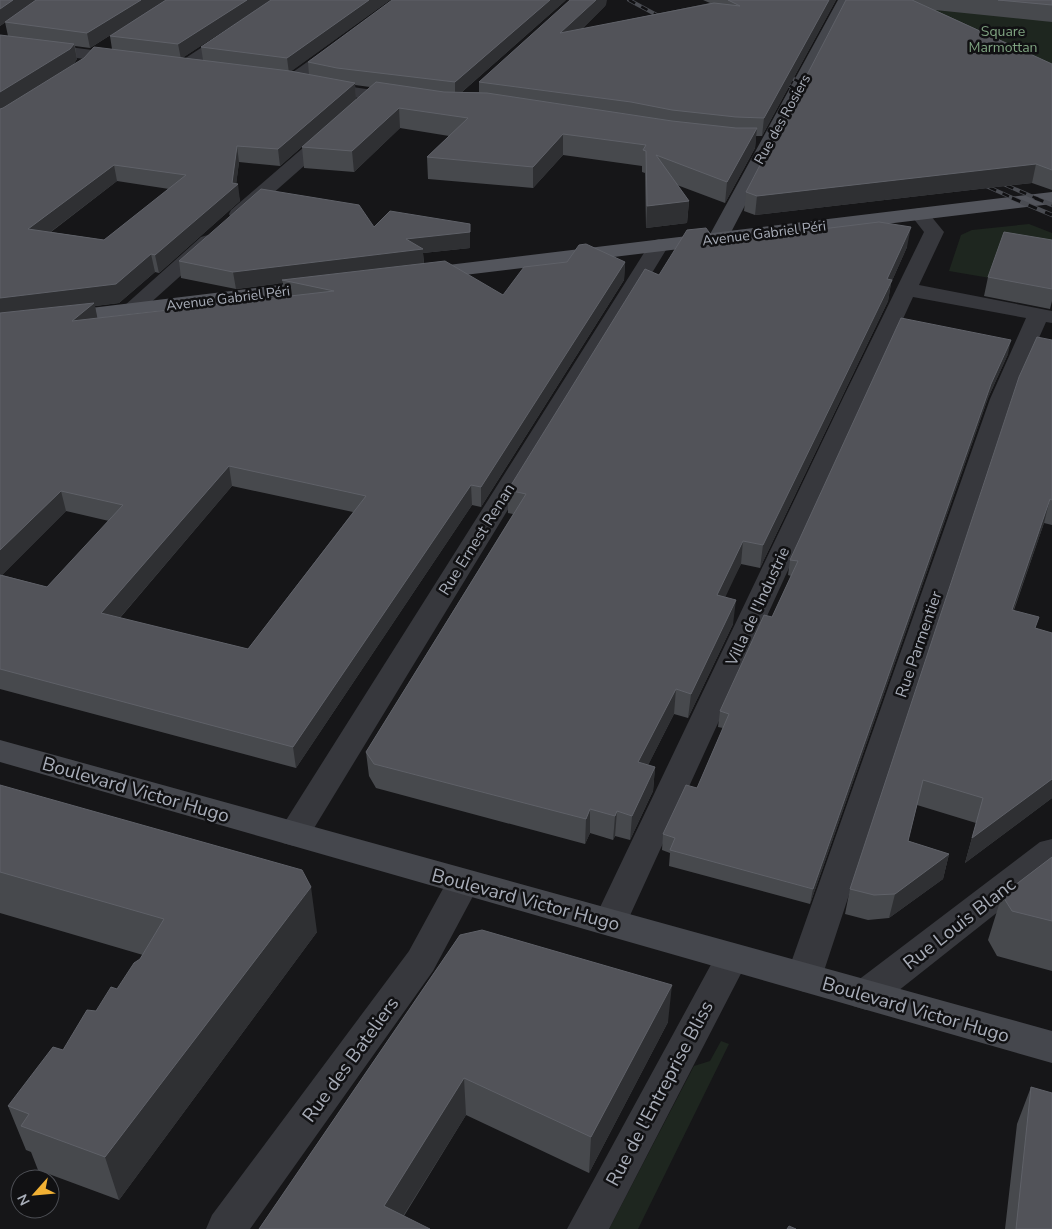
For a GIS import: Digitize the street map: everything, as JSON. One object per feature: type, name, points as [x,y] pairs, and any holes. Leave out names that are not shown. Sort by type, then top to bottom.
[{"type":"main road","name":"Avenue Gabriel Péri","points":[[405,276],[1052,198]]},
{"type":"main road","name":"Avenue Gabriel Péri","points":[[0,325],[338,284]]},
{"type":"street","points":[[184,66],[284,0]]},
{"type":"street","name":"Rue des Rosiers","points":[[718,238],[846,0]]},
{"type":"street","points":[[292,80],[349,38]]},
{"type":"street","points":[[0,43],[138,61]]},
{"type":"street","points":[[80,68],[92,55],[110,44]]},
{"type":"street","points":[[166,64],[210,70]]},
{"type":"street","points":[[274,78],[338,90],[414,100]]},
{"type":"street","points":[[131,310],[373,95]]},
{"type":"street","points":[[751,142],[768,142]]},
{"type":"street","name":"Villa de l'Industrie","points":[[610,922],[934,232],[919,214]]},
{"type":"street","name":"Rue Ernest Renan","points":[[294,834],[659,245]]},
{"type":"street","points":[[906,289],[1045,315]]},
{"type":"street","name":"Rue Parmentier","points":[[804,977],[1001,399],[1045,315]]},
{"type":"street","name":"Boulevard Victor Hugo","points":[[0,751],[463,883],[610,922],[1052,1047]]},
{"type":"street","name":"Rue Louis Blanc","points":[[866,995],[1052,851]]},
{"type":"street","name":"Rue des Bateliers","points":[[226,1229],[421,961],[463,883]]},
{"type":"street","name":"Rue de l'Entreprise Bliss","points":[[587,1229],[732,958]]},
{"type":"green space","name":"Square Marmottan","points":[[859,0],[948,0],[1052,22],[1052,71]]},
{"type":"green space","points":[[1029,224],[1052,233],[1052,256],[990,278],[949,271],[961,235],[972,230]]},
{"type":"green space","points":[[721,1041],[729,1044],[638,1229],[609,1229],[694,1066],[710,1061]]},
{"type":"building","points":[[0,0],[13,0],[0,9]]},
{"type":"building","points":[[36,0],[141,0],[87,33],[5,22]]},
{"type":"building","points":[[166,0],[247,0],[178,44],[110,36]]},
{"type":"building","points":[[271,0],[369,0],[287,58],[201,47]]},
{"type":"building","points":[[392,0],[550,0],[455,82],[337,68],[308,62]]},
{"type":"building","points":[[570,0],[596,0],[560,33],[714,3],[740,6],[728,0],[829,0],[764,118],[672,110],[631,102],[479,82]]},
{"type":"building","points":[[846,0],[912,0],[1052,64],[1052,170],[1036,164],[757,196],[746,192]]},
{"type":"building","points":[[998,0],[1052,0],[1052,5]]},
{"type":"building","points":[[0,35],[74,44],[70,49],[0,92]]},
{"type":"building","points":[[94,47],[290,71],[355,83],[278,149],[237,146],[232,183],[238,184],[155,255],[151,254],[116,284],[0,298],[0,109],[84,58]],"holes":[[[114,165],[186,175],[104,240],[28,229]]]},
{"type":"building","points":[[376,82],[444,92],[487,93],[672,121],[736,128],[757,128],[727,182],[656,155],[689,201],[647,206],[646,151],[643,150],[646,145],[563,134],[533,167],[427,157],[468,118],[399,108],[352,151],[302,147]]},
{"type":"building","points":[[261,189],[359,205],[374,227],[390,211],[470,224],[470,232],[406,239],[423,249],[233,272],[179,261]]},
{"type":"building","points":[[879,222],[911,227],[887,279],[892,280],[763,545],[743,541],[717,595],[736,600],[691,694],[676,689],[638,762],[655,767],[632,816],[617,811],[615,816],[590,809],[586,819],[374,764],[366,752],[526,494],[508,490],[645,269],[659,275],[687,230],[706,228],[716,242]]},
{"type":"building","points":[[1004,232],[1052,240],[1052,289],[988,277]]},
{"type":"building","points":[[586,244],[625,262],[481,487],[471,485],[293,747],[0,669],[0,575],[47,587],[123,505],[61,491],[0,550],[0,313],[94,303],[72,321],[334,291],[282,280],[445,261],[503,295],[524,267],[567,262],[579,245]],"holes":[[[229,466],[366,496],[248,649],[101,613]]]},
{"type":"building","points":[[901,318],[1011,340],[991,384],[813,889],[670,850],[675,838],[663,834],[686,785],[697,788],[729,714],[720,711],[764,615],[772,617],[798,561],[790,560]]},
{"type":"building","points":[[1037,337],[1052,340],[1052,500],[1050,499],[1012,610],[1039,617],[1035,628],[1052,633],[1052,779],[972,838],[983,798],[923,780],[908,841],[949,854],[895,894],[874,895],[850,889],[1019,377]]},
{"type":"building","points":[[0,785],[302,870],[311,887],[105,1157],[21,1126],[29,1114],[8,1106],[53,1047],[63,1050],[87,1010],[96,1011],[111,987],[117,989],[134,963],[140,959],[164,919],[0,872]]},
{"type":"building","points":[[1052,857],[1052,921],[1012,911],[1002,895]]},
{"type":"building","points":[[482,930],[672,985],[591,1137],[464,1078],[384,1206],[430,1229],[259,1229],[460,935]]},
{"type":"building","points":[[1031,1087],[1052,1093],[1052,1229],[1016,1229]]},
{"type":"railway","points":[[629,0],[666,20]]},
{"type":"railway","points":[[782,73],[815,90]]},
{"type":"railway","points":[[777,79],[812,98]]},
{"type":"railway","points":[[994,180],[1038,199]]},
{"type":"railway","points":[[977,182],[1015,199]]},
{"type":"railway","points":[[1012,198],[1052,215]]},
{"type":"railway","points":[[1035,198],[1052,205]]}]
